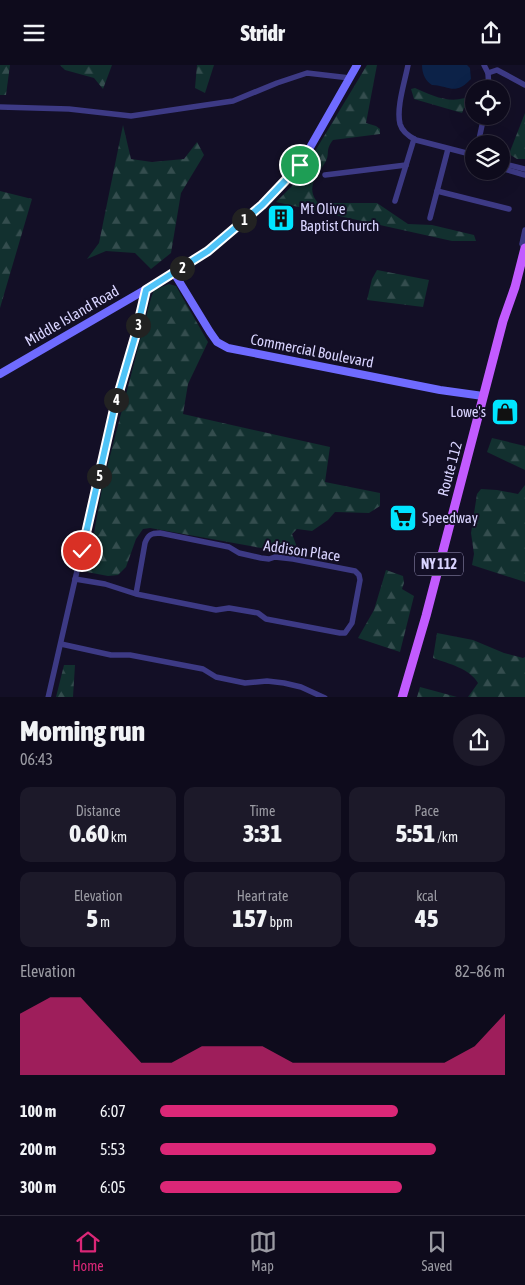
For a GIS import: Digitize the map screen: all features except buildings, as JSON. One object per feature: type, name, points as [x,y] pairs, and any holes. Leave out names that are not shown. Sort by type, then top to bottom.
[{"type":"main road","name":"Route 112","points":[[402,697],[426,616],[503,321],[525,248]]},
{"type":"street","name":"Middle Island Road","points":[[0,374],[174,273],[208,251],[262,205],[300,165],[357,65]]},
{"type":"street","points":[[408,65],[401,103],[400,125],[414,139],[465,153]]},
{"type":"street","points":[[484,65],[488,73],[488,80]]},
{"type":"street","points":[[488,73],[497,70],[525,85]]},
{"type":"street","points":[[0,107],[69,109],[131,116],[233,101],[307,73],[350,77]]},
{"type":"street","points":[[395,201],[414,139]]},
{"type":"street","points":[[430,218],[448,149]]},
{"type":"street","points":[[325,175],[406,165]]},
{"type":"street","points":[[510,165],[525,169]]},
{"type":"street","points":[[510,171],[525,175]]},
{"type":"street","points":[[437,191],[509,209]]},
{"type":"street","points":[[525,230],[522,244],[525,248]]},
{"type":"street","name":"Commercial Boulevard","points":[[174,273],[210,333],[228,349],[439,390],[483,396]]},
{"type":"street","points":[[48,697],[114,409],[135,337],[146,290]]},
{"type":"street","name":"Addison Place","points":[[75,579],[105,584],[136,594],[216,610],[229,608],[258,613],[266,619],[345,633],[352,623],[360,580],[359,575],[354,571],[293,559],[261,558],[239,553],[229,547],[160,533],[151,533],[144,543],[136,594]]},
{"type":"street","points":[[61,644],[111,655],[130,655],[202,668],[216,677],[244,683],[267,681],[284,683],[301,687],[325,697]]},
{"type":"green space","points":[[0,65],[10,65],[6,95],[0,95]]},
{"type":"green space","points":[[60,65],[112,65],[103,89],[94,78],[65,70]]},
{"type":"green space","points":[[197,65],[214,65],[205,93],[195,88]]},
{"type":"green space","points":[[367,65],[377,65],[366,123],[380,129],[380,134],[333,140],[329,146],[326,161],[312,187],[314,197],[318,203],[377,203],[408,224],[432,225],[474,235],[476,241],[452,241],[276,202],[297,181]]},
{"type":"green space","points":[[415,88],[444,99],[452,100],[465,98],[465,108],[462,113],[414,99],[411,89]]},
{"type":"green space","points":[[525,113],[525,159],[517,159],[510,155]]},
{"type":"green space","points":[[123,125],[131,159],[152,162],[184,159],[197,142],[204,155],[181,193],[171,253],[151,269],[135,253],[106,251],[87,259],[99,243]]},
{"type":"green space","points":[[0,191],[32,199],[0,308]]},
{"type":"green space","points":[[377,270],[429,280],[423,307],[367,300],[372,279]]},
{"type":"green space","points":[[169,284],[176,286],[208,342],[188,384],[183,414],[330,447],[325,482],[380,493],[380,506],[369,513],[335,512],[328,520],[312,531],[297,529],[292,534],[300,555],[150,528],[143,529],[136,539],[126,567],[118,575],[108,576],[87,572],[103,483],[151,298],[154,290]]},
{"type":"green space","points":[[492,438],[525,446],[525,470],[487,452]]},
{"type":"green space","points":[[525,485],[525,582],[472,565],[474,554],[471,533],[477,494],[481,489],[518,494]]},
{"type":"green space","points":[[386,570],[403,576],[404,583],[402,589],[414,596],[400,652],[358,638],[374,610]]},
{"type":"green space","points":[[437,633],[473,640],[504,653],[525,657],[525,697],[468,697],[478,683],[464,670],[433,658]]},
{"type":"green space","points":[[64,665],[75,665],[73,697],[56,697]]},
{"type":"green space","points":[[420,687],[457,697],[417,697]]},
{"type":"water","points":[[422,65],[467,65],[470,68],[471,79],[465,80],[465,84],[461,87],[452,89],[432,85],[424,77]]},
{"type":"place","name":"Mt Olive Baptist Church","points":[[281,218]]},
{"type":"place","name":"Lowe's","points":[[505,412]]},
{"type":"place","name":"Speedway","points":[[403,518]]},
{"type":"route","points":[[82,551],[114,409],[135,337],[146,290],[208,251],[262,205],[300,165]]}]
